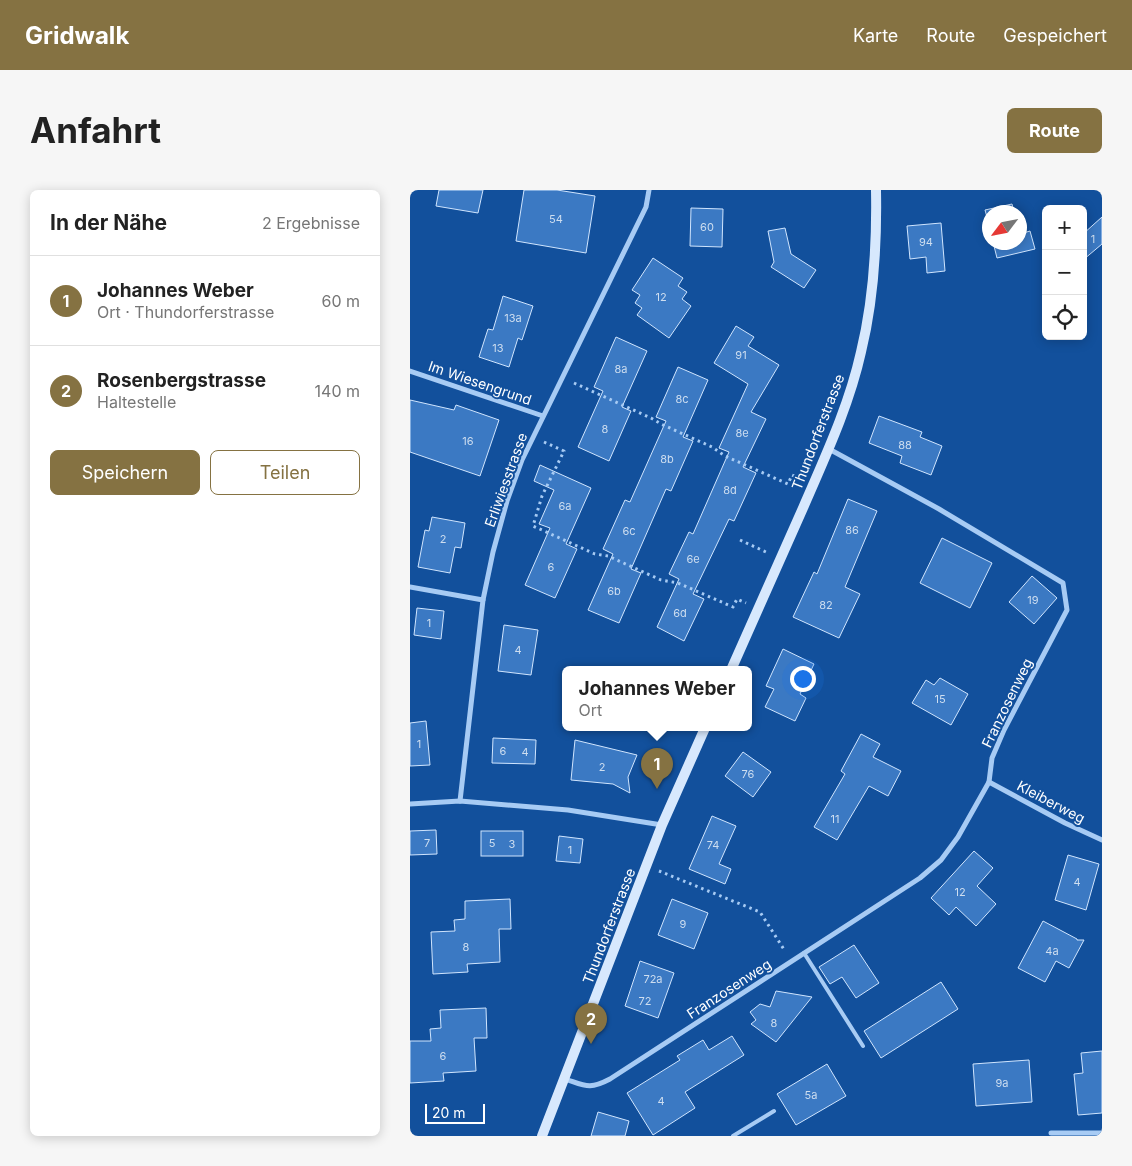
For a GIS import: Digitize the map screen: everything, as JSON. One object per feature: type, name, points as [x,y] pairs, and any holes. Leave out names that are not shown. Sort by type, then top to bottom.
[{"type":"street","name":"Erliwiesstrasse","points":[[460,801],[483,600],[493,552],[507,501],[522,460],[646,207],[649,190]]},
{"type":"street","name":"Thundorferstrasse","points":[[733,666],[829,449],[852,388],[867,325],[872,287],[876,190]]},
{"type":"street","name":"Im Wiesengrund","points":[[410,371],[544,416]]},
{"type":"street","name":"Franzosenweg","points":[[565,1079],[586,1086],[597,1086],[610,1079],[920,878],[941,860],[958,837],[989,782],[992,758],[1004,730],[1067,610],[1063,584],[940,509],[829,449]]},
{"type":"street","points":[[410,587],[483,600]]},
{"type":"street","name":"Thundorferstrasse","points":[[542,1136],[662,825],[704,731]]},
{"type":"street","name":"Kleiberweg","points":[[989,782],[1065,823],[1102,840]]},
{"type":"street","points":[[410,804],[460,801],[568,810],[662,825]]},
{"type":"street","points":[[1051,1133],[1102,1133]]},
{"type":"lane","points":[[804,953],[863,1046]]},
{"type":"lane","points":[[733,1136],[774,1111]]},
{"type":"path","points":[[562,378],[651,418],[712,447],[725,456],[788,484],[792,475],[813,485]]},
{"type":"path","points":[[533,437],[564,451],[557,460],[542,496],[533,526],[596,554],[608,556],[661,580],[678,583],[733,607],[737,599],[758,609]]},
{"type":"path","points":[[740,540],[759,548]]},
{"type":"path","points":[[664,873],[760,912],[791,962]]},
{"type":"building","points":[[439,190],[483,190],[478,213],[436,206]]},
{"type":"building","points":[[524,190],[557,190],[595,196],[586,253],[516,241]]},
{"type":"building","points":[[691,208],[723,209],[722,247],[690,246]]},
{"type":"building","points":[[1102,217],[1102,244],[1087,257],[1087,250],[1087,230]]},
{"type":"building","points":[[941,223],[945,271],[927,273],[926,257],[910,259],[907,226]]},
{"type":"building","points":[[785,228],[791,254],[816,270],[804,288],[771,267],[774,262],[768,231]]},
{"type":"building","points":[[1030,231],[1035,249],[997,258],[995,250],[1027,250],[1027,232]]},
{"type":"building","points":[[653,258],[683,278],[678,286],[687,292],[682,299],[691,306],[669,338],[637,315],[642,308],[635,303],[640,295],[632,290]]},
{"type":"building","points":[[503,296],[533,306],[522,340],[518,338],[509,367],[479,357],[488,329],[493,330]]},
{"type":"building","points":[[736,326],[754,337],[748,346],[779,365],[751,412],[766,419],[743,467],[756,473],[734,521],[729,519],[693,594],[704,599],[684,641],[657,627],[679,579],[669,574],[689,532],[693,534],[729,452],[719,448],[748,384],[714,363]]},
{"type":"building","points":[[616,337],[647,351],[622,407],[631,411],[609,461],[578,447],[603,391],[594,387]]},
{"type":"building","points":[[678,367],[708,380],[683,437],[693,441],[671,491],[666,489],[631,569],[641,573],[619,623],[588,610],[613,554],[603,549],[625,500],[630,502],[666,421],[656,417]]},
{"type":"building","points":[[410,400],[454,410],[456,405],[499,420],[480,476],[410,452]]},
{"type":"building","points":[[879,416],[922,432],[920,437],[942,446],[931,475],[900,463],[902,456],[869,443]]},
{"type":"building","points":[[540,465],[591,488],[566,544],[577,549],[555,598],[525,585],[550,528],[539,524],[554,490],[534,481]]},
{"type":"building","points":[[848,499],[877,511],[845,587],[860,594],[839,638],[793,617],[814,572],[817,574]]},
{"type":"building","points":[[432,517],[465,523],[461,548],[455,547],[450,573],[418,567],[425,530],[429,531]]},
{"type":"building","points":[[942,538],[992,563],[970,608],[920,583]]},
{"type":"building","points":[[1032,576],[1057,598],[1034,624],[1009,602]]},
{"type":"building","points":[[417,608],[444,611],[441,639],[414,635]]},
{"type":"building","points":[[504,625],[538,630],[531,675],[498,671]]},
{"type":"building","points":[[783,649],[814,664],[800,694],[806,698],[795,721],[765,707],[774,689],[766,686]]},
{"type":"building","points":[[940,678],[968,694],[951,725],[912,703],[926,680],[934,685]]},
{"type":"building","points":[[426,721],[430,765],[410,766],[410,723]]},
{"type":"building","points":[[861,734],[880,744],[873,757],[901,771],[888,796],[869,786],[837,840],[814,827],[845,774],[841,771]]},
{"type":"building","points":[[493,738],[536,740],[535,764],[492,763]]},
{"type":"building","points":[[575,740],[637,755],[628,777],[630,793],[613,784],[571,780]]},
{"type":"building","points":[[743,752],[771,772],[753,797],[725,776]]},
{"type":"building","points":[[712,816],[736,826],[719,864],[731,869],[725,884],[689,869]]},
{"type":"building","points":[[436,830],[437,854],[410,855],[410,831]]},
{"type":"building","points":[[481,831],[523,831],[523,856],[481,856]]},
{"type":"building","points":[[559,836],[583,839],[580,863],[556,861]]},
{"type":"building","points":[[974,851],[993,868],[977,886],[996,904],[976,926],[956,907],[949,915],[931,898]]},
{"type":"building","points":[[1068,855],[1099,864],[1086,910],[1055,900]]},
{"type":"building","points":[[510,899],[511,929],[499,929],[500,962],[467,964],[468,972],[433,974],[431,932],[455,931],[454,920],[465,919],[465,901]]},
{"type":"building","points":[[672,899],[708,913],[694,949],[658,935]]},
{"type":"building","points":[[1043,921],[1077,940],[1084,940],[1069,968],[1056,961],[1045,982],[1018,968]]},
{"type":"building","points":[[854,945],[879,983],[856,998],[842,977],[830,984],[819,967]]},
{"type":"building","points":[[640,961],[674,973],[658,1018],[625,1006]]},
{"type":"building","points":[[941,982],[958,1009],[881,1058],[864,1031]]},
{"type":"building","points":[[776,991],[812,997],[776,1042],[751,1024],[756,1020],[750,1012],[760,1004],[770,1007]]},
{"type":"building","points":[[486,1008],[487,1038],[474,1038],[476,1071],[443,1073],[444,1081],[410,1083],[410,1041],[431,1041],[430,1029],[441,1028],[440,1010]]},
{"type":"building","points":[[732,1036],[744,1055],[685,1092],[695,1108],[653,1135],[627,1093],[680,1060],[677,1056],[703,1040],[709,1050]]},
{"type":"building","points":[[1102,1051],[1102,1113],[1078,1115],[1074,1074],[1083,1073],[1081,1053]]},
{"type":"building","points":[[1029,1060],[1032,1102],[976,1106],[973,1064]]},
{"type":"building","points":[[827,1064],[846,1096],[796,1125],[777,1094]]},
{"type":"building","points":[[598,1112],[629,1121],[625,1136],[591,1136]]},
{"type":"place","name":"Johannes Weber","points":[[657,789]]},
{"type":"place","name":"Rosenbergstrasse","points":[[591,1044]]}]
